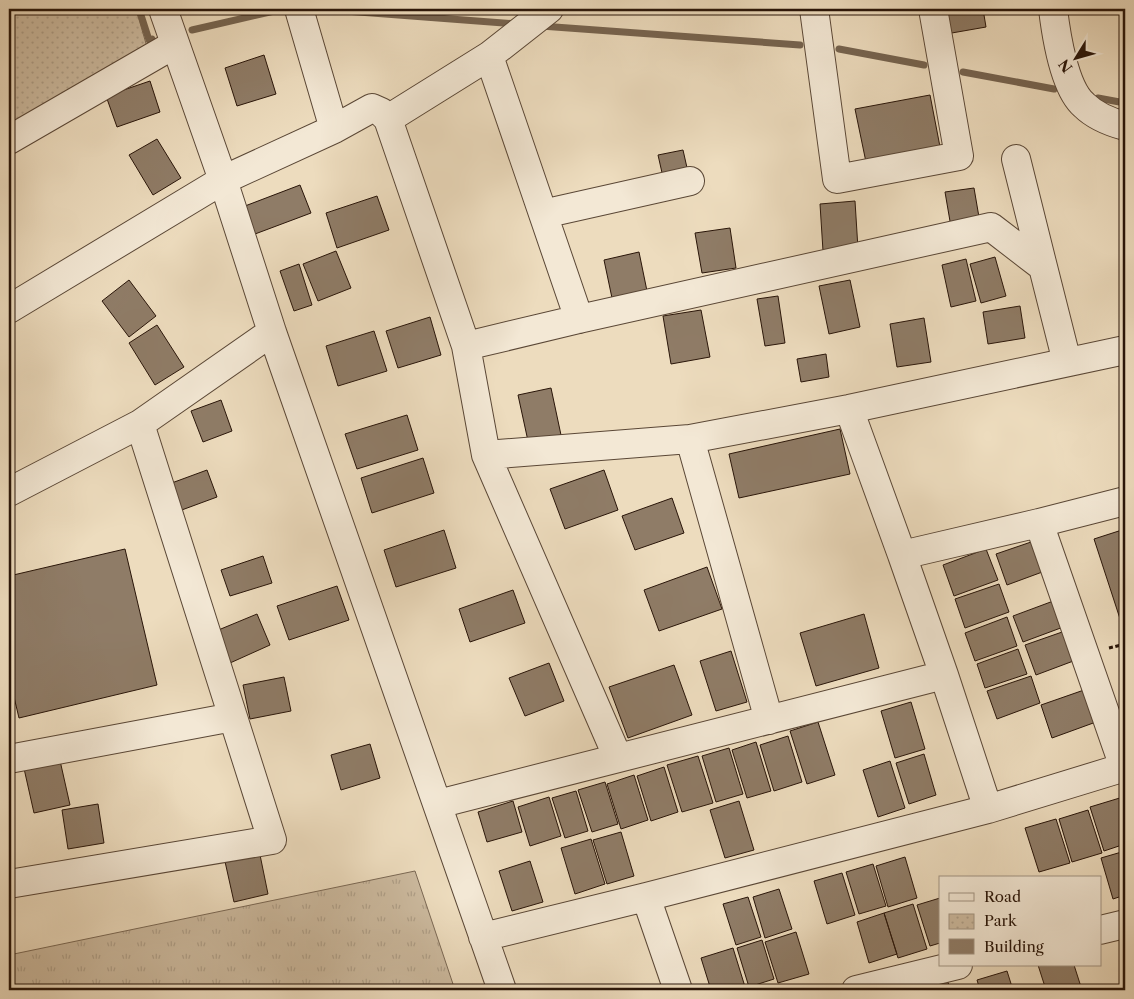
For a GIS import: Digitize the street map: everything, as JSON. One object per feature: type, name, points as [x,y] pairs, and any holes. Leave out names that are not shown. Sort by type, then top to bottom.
[{"type":"street","points":[[163,9],[223,180],[272,332],[502,990]]},
{"type":"street","points":[[299,9],[334,130]]},
{"type":"street","points":[[814,9],[837,179],[959,156],[932,9]]},
{"type":"street","points":[[1052,9],[1064,65],[1070,83],[1082,104],[1107,121],[1125,126]]},
{"type":"street","points":[[388,119],[489,56],[536,20]]},
{"type":"street","points":[[9,140],[175,44]]},
{"type":"street","points":[[489,56],[579,319]]},
{"type":"street","points":[[9,308],[223,180],[334,130],[372,108],[381,112],[388,119],[466,346],[486,455],[618,758]]},
{"type":"street","points":[[1016,159],[1067,362]]},
{"type":"street","points":[[543,214],[690,181]]},
{"type":"street","points":[[466,346],[991,227],[1043,267]]},
{"type":"street","points":[[9,492],[140,424],[272,332]]},
{"type":"street","points":[[486,455],[690,439],[849,409],[1125,350]]},
{"type":"street","points":[[849,409],[944,675],[988,809]]},
{"type":"street","points":[[11,878],[272,840],[140,424]]},
{"type":"street","points":[[690,439],[769,720]]},
{"type":"street","points":[[902,555],[1125,501]]},
{"type":"street","points":[[483,937],[988,809],[1125,768],[1040,523]]},
{"type":"street","points":[[438,804],[944,675]]},
{"type":"street","points":[[9,759],[233,717]]},
{"type":"street","points":[[646,897],[678,990]]},
{"type":"street","points":[[1102,930],[1125,924]]},
{"type":"street","points":[[856,990],[954,966]]},
{"type":"green space","points":[[9,9],[136,9],[147,47],[9,128]]},
{"type":"green space","points":[[415,871],[455,990],[9,990],[9,955]]},
{"type":"building","points":[[941,9],[983,9],[986,27],[946,34]]},
{"type":"building","points":[[264,55],[276,94],[237,106],[225,68]]},
{"type":"building","points":[[150,81],[160,112],[117,127],[106,96]]},
{"type":"building","points":[[930,95],[941,152],[867,167],[855,109]]},
{"type":"building","points":[[157,139],[181,178],[153,195],[129,155]]},
{"type":"building","points":[[683,150],[690,181],[665,186],[658,155]]},
{"type":"building","points":[[300,185],[311,213],[255,234],[245,206]]},
{"type":"building","points":[[974,188],[980,223],[951,227],[945,192]]},
{"type":"building","points":[[377,196],[389,230],[337,248],[326,213]]},
{"type":"building","points":[[855,201],[858,249],[823,251],[820,204]]},
{"type":"building","points":[[730,228],[736,268],[702,273],[695,233]]},
{"type":"building","points":[[336,251],[351,288],[318,301],[303,264]]},
{"type":"building","points":[[639,252],[647,291],[612,298],[604,260]]},
{"type":"building","points":[[995,257],[1006,296],[981,303],[970,264]]},
{"type":"building","points":[[966,259],[976,301],[951,307],[942,265]]},
{"type":"building","points":[[299,264],[312,305],[294,311],[280,271]]},
{"type":"building","points":[[129,280],[156,316],[129,337],[102,301]]},
{"type":"building","points":[[850,280],[860,327],[829,334],[819,286]]},
{"type":"building","points":[[778,296],[785,343],[765,346],[757,299]]},
{"type":"building","points":[[1020,306],[1025,338],[988,344],[983,312]]},
{"type":"building","points":[[701,310],[710,357],[671,364],[663,316]]},
{"type":"building","points":[[430,317],[441,355],[398,368],[386,331]]},
{"type":"building","points":[[924,318],[931,362],[897,367],[890,324]]},
{"type":"building","points":[[157,325],[184,367],[155,385],[129,343]]},
{"type":"building","points":[[374,331],[387,371],[338,386],[326,346]]},
{"type":"building","points":[[826,354],[829,377],[801,382],[797,359]]},
{"type":"building","points":[[551,388],[561,435],[528,441],[518,395]]},
{"type":"building","points":[[221,400],[232,431],[203,442],[191,411]]},
{"type":"building","points":[[407,415],[418,450],[357,469],[345,434]]},
{"type":"building","points":[[840,429],[850,474],[739,498],[729,454]]},
{"type":"building","points":[[423,458],[434,493],[372,513],[361,478]]},
{"type":"building","points":[[207,470],[217,497],[179,511],[169,484]]},
{"type":"building","points":[[604,470],[618,510],[565,529],[550,489]]},
{"type":"building","points":[[672,498],[684,533],[635,550],[622,516]]},
{"type":"building","points":[[1125,529],[1125,630],[1124,631],[1094,539]]},
{"type":"building","points":[[444,530],[456,568],[396,587],[384,550]]},
{"type":"building","points":[[1034,541],[1045,571],[1007,585],[996,554]]},
{"type":"building","points":[[125,549],[157,685],[19,718],[9,676],[9,576]]},
{"type":"building","points":[[986,549],[998,580],[954,596],[943,565]]},
{"type":"building","points":[[263,556],[272,583],[230,596],[221,570]]},
{"type":"building","points":[[707,567],[722,609],[659,631],[644,590]]},
{"type":"building","points":[[999,584],[1009,612],[965,628],[955,599]]},
{"type":"building","points":[[337,586],[349,620],[289,640],[277,606]]},
{"type":"building","points":[[513,590],[525,623],[470,642],[459,609]]},
{"type":"building","points":[[1056,600],[1066,626],[1023,642],[1013,616]]},
{"type":"building","points":[[257,614],[270,645],[230,663],[216,631]]},
{"type":"building","points":[[864,614],[879,668],[816,686],[800,633]]},
{"type":"building","points":[[1007,617],[1017,646],[975,661],[965,633]]},
{"type":"building","points":[[1065,631],[1076,660],[1036,675],[1025,645]]},
{"type":"building","points":[[1018,649],[1027,674],[985,688],[977,664]]},
{"type":"building","points":[[731,651],[747,702],[716,711],[700,661]]},
{"type":"building","points":[[549,663],[564,701],[525,716],[509,678]]},
{"type":"building","points":[[674,665],[692,715],[628,738],[609,687]]},
{"type":"building","points":[[1031,676],[1040,703],[997,719],[987,691]]},
{"type":"building","points":[[284,677],[291,711],[250,719],[243,685]]},
{"type":"building","points":[[1084,690],[1096,722],[1052,738],[1041,705]]},
{"type":"building","points":[[911,702],[925,749],[895,758],[881,711]]},
{"type":"building","points":[[818,722],[835,775],[807,784],[790,731]]},
{"type":"building","points":[[788,736],[802,782],[774,791],[760,745]]},
{"type":"building","points":[[756,742],[771,791],[747,798],[732,750]]},
{"type":"building","points":[[370,744],[380,778],[341,790],[331,755]]},
{"type":"building","points":[[729,748],[743,794],[716,802],[702,756]]},
{"type":"building","points":[[924,754],[936,795],[909,804],[896,763]]},
{"type":"building","points":[[59,756],[70,805],[34,813],[23,764]]},
{"type":"building","points":[[698,756],[713,803],[682,812],[667,765]]},
{"type":"building","points":[[890,761],[905,808],[878,817],[863,770]]},
{"type":"building","points":[[664,767],[678,812],[651,821],[637,776]]},
{"type":"building","points":[[634,775],[648,820],[621,829],[607,784]]},
{"type":"building","points":[[605,782],[618,824],[592,832],[578,790]]},
{"type":"building","points":[[576,791],[588,831],[565,838],[552,798]]},
{"type":"building","points":[[549,797],[561,836],[530,846],[518,807]]},
{"type":"building","points":[[1123,797],[1125,805],[1125,844],[1104,851],[1090,807]]},
{"type":"building","points":[[513,801],[522,832],[487,842],[478,812]]},
{"type":"building","points":[[739,801],[754,850],[725,858],[710,810]]},
{"type":"building","points":[[98,804],[104,843],[68,849],[62,810]]},
{"type":"building","points":[[1088,810],[1102,853],[1072,862],[1059,819]]},
{"type":"building","points":[[1056,819],[1070,863],[1039,872],[1025,828]]},
{"type":"building","points":[[621,832],[634,876],[607,884],[593,840]]},
{"type":"building","points":[[591,839],[605,884],[575,894],[561,848]]},
{"type":"building","points":[[259,850],[268,894],[234,902],[224,857]]},
{"type":"building","points":[[1125,851],[1125,895],[1113,899],[1101,858]]},
{"type":"building","points":[[905,857],[917,898],[888,907],[876,866]]},
{"type":"building","points":[[530,861],[543,902],[512,911],[499,871]]},
{"type":"building","points":[[873,864],[886,906],[859,914],[846,872]]},
{"type":"building","points":[[842,873],[855,915],[827,924],[814,881]]},
{"type":"building","points":[[779,889],[792,929],[765,938],[753,897]]},
{"type":"building","points":[[748,897],[761,937],[736,945],[723,904]]},
{"type":"building","points":[[939,898],[939,943],[930,946],[917,905]]},
{"type":"building","points":[[913,904],[927,949],[898,958],[884,913]]},
{"type":"building","points":[[884,913],[897,954],[869,963],[857,922]]},
{"type":"building","points":[[796,932],[809,974],[778,983],[765,942]]},
{"type":"building","points":[[762,940],[774,979],[749,987],[737,948]]},
{"type":"building","points":[[733,948],[746,990],[711,990],[701,958]]},
{"type":"building","points":[[1038,966],[1074,966],[1082,990],[1046,990]]},
{"type":"building","points":[[1007,971],[1013,990],[980,990],[977,980]]},
{"type":"building","points":[[947,980],[951,990],[916,989]]},
{"type":"waterway","points":[[139,9],[149,40],[152,39]]},
{"type":"waterway","points":[[192,30],[283,9]]},
{"type":"waterway","points":[[319,9],[518,24]]},
{"type":"waterway","points":[[541,26],[800,45]]},
{"type":"waterway","points":[[839,49],[924,65]]},
{"type":"waterway","points":[[963,72],[1054,89]]},
{"type":"waterway","points":[[1098,98],[1125,103]]}]
